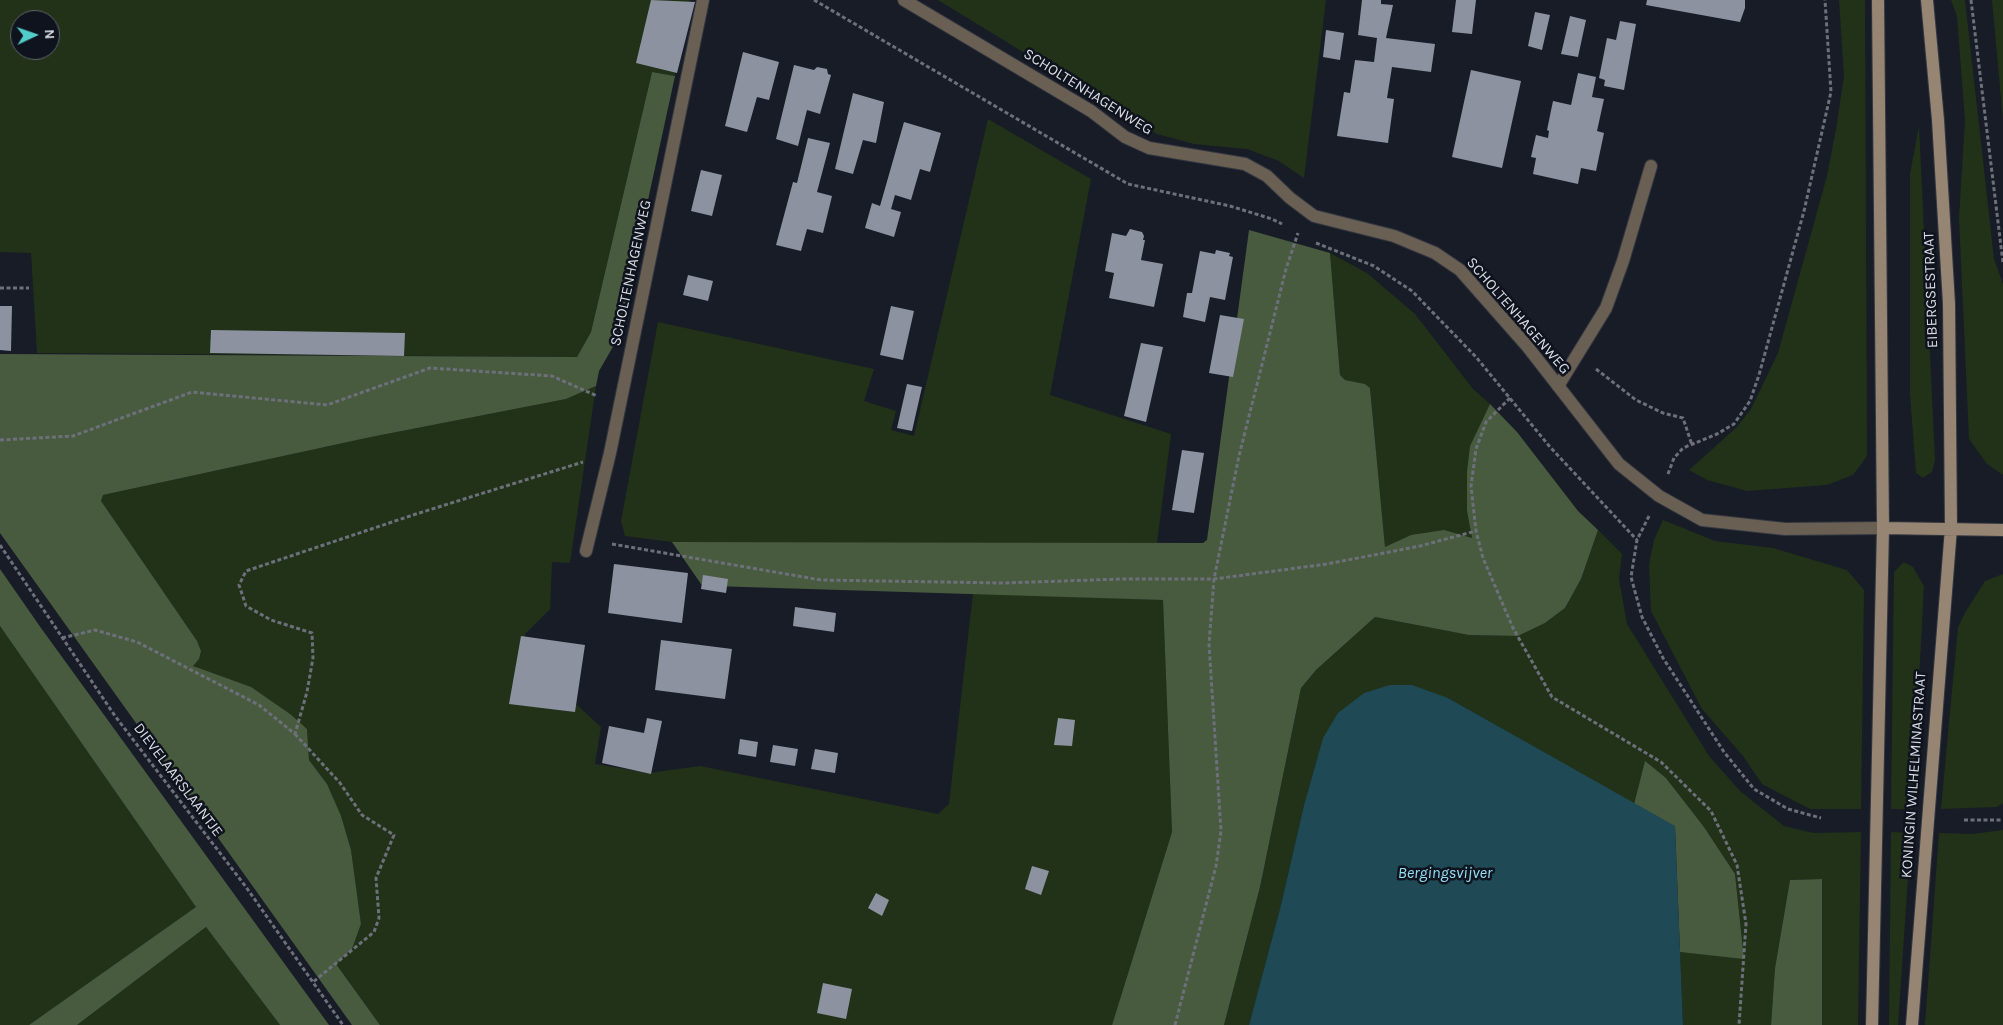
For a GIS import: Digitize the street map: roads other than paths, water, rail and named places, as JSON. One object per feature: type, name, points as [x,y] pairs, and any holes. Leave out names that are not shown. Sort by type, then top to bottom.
[{"type":"main road","points":[[1872,1025],[1883,528],[1878,0]]},
{"type":"main road","name":"EIBERGSESTRAAT","points":[[1927,0],[1938,120],[1949,304],[1951,528]]},
{"type":"main road","points":[[1883,528],[2003,530]]},
{"type":"main road","name":"KONINGIN WILHELMINASTRAAT","points":[[1912,1025],[1951,528]]},
{"type":"street","name":"SCHOLTENHAGENWEG","points":[[588,545],[620,407],[704,0]]},
{"type":"street","name":"SCHOLTENHAGENWEG","points":[[904,0],[1091,111],[1125,137],[1149,148],[1244,164],[1267,176],[1290,198],[1314,216],[1394,236],[1435,253],[1460,270],[1527,346],[1618,464],[1659,496],[1702,520],[1785,529],[1883,528]]},
{"type":"street","points":[[1558,386],[1606,308],[1624,261],[1651,166]]},
{"type":"water","name":"Bergingsvijver","points":[[1390,685],[1412,685],[1448,698],[1675,826],[1683,1025],[1249,1025],[1281,905],[1304,805],[1323,738],[1338,713],[1364,693]]}]
